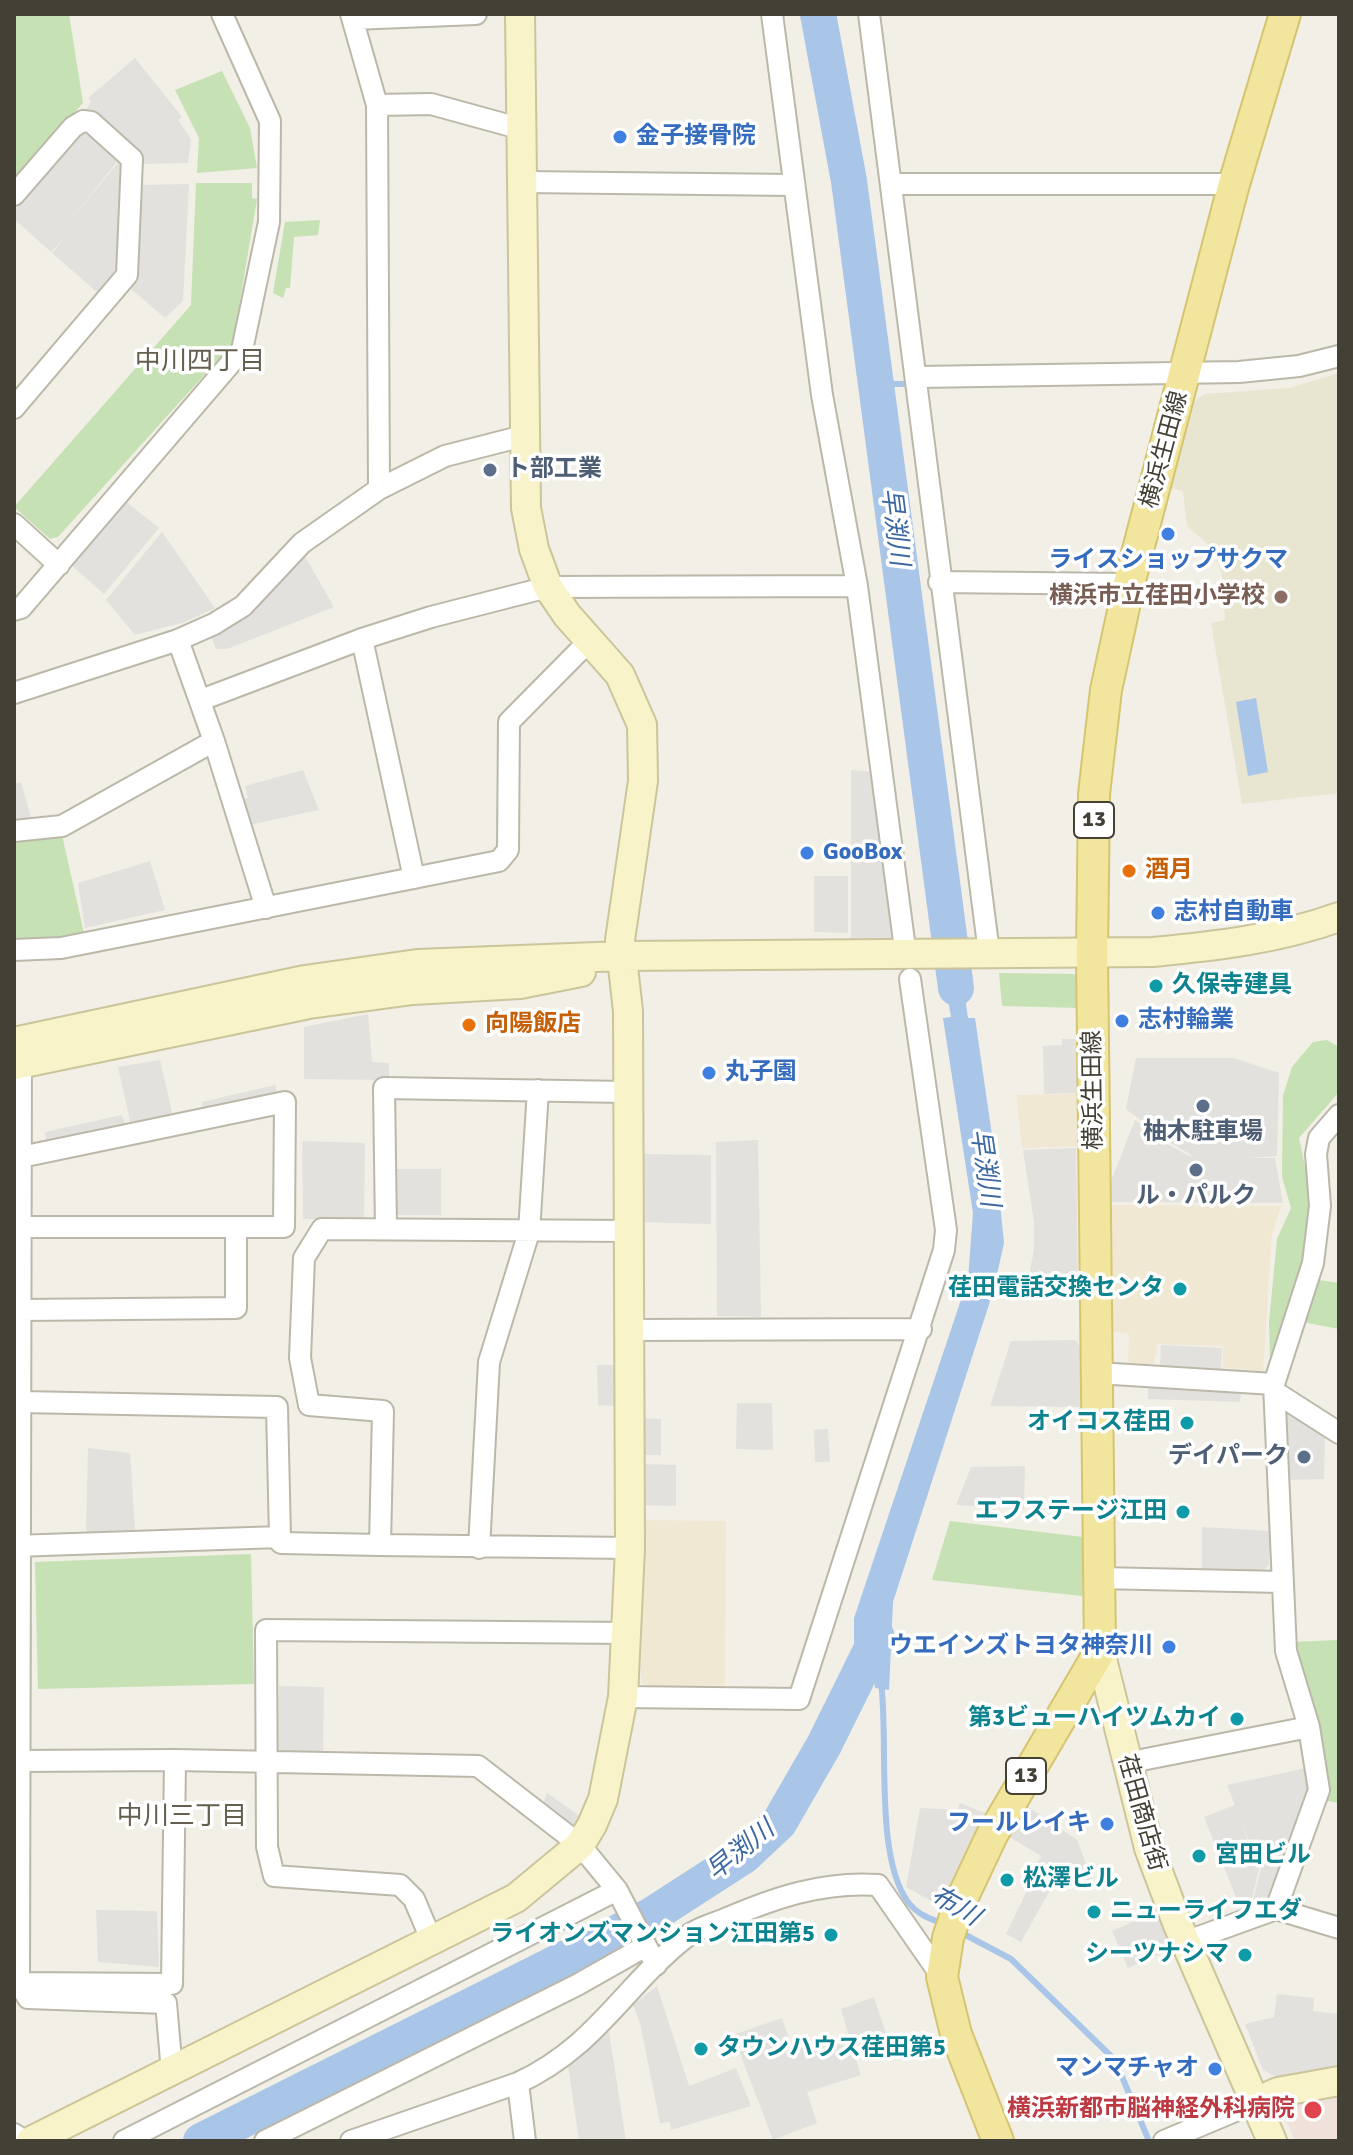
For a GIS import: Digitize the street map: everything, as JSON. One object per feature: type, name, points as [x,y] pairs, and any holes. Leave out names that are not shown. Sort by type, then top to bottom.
[{"type":"main road","name":"横浜生田線","points":[[1100,1651],[1092,955],[1094,794],[1106,690],[1129,584],[1234,184],[1285,14]]},
{"type":"main road","name":"13","points":[[998,2141],[956,2034],[942,1977],[948,1938],[959,1905],[992,1835],[1100,1651]]},
{"type":"street","points":[[14,610],[21,608],[59,565],[242,350],[269,222],[270,121],[222,14]]},
{"type":"street","points":[[379,489],[377,105],[352,17],[476,14]]},
{"type":"street","points":[[31,2141],[274,2025],[431,1939],[516,1898],[580,1845],[603,1799],[623,1697],[629,1633],[628,1011],[620,940],[645,753],[634,701],[620,675],[589,641],[548,587],[527,519],[523,436],[520,14]]},
{"type":"street","points":[[623,1697],[799,1699],[921,1329],[944,1250],[946,1230],[857,586],[822,395],[772,14]]},
{"type":"street","points":[[869,14],[918,377],[939,582],[989,951]]},
{"type":"street","points":[[377,105],[431,104],[522,129]]},
{"type":"street","points":[[14,195],[73,127],[83,121],[91,122],[132,159],[127,275],[14,408]]},
{"type":"street","points":[[523,182],[794,185]]},
{"type":"street","points":[[892,184],[1234,184]]},
{"type":"street","points":[[918,377],[1186,373],[1299,366],[1339,356]]},
{"type":"street","points":[[14,693],[178,640],[243,606],[302,543],[379,489],[445,456],[523,436]]},
{"type":"street","points":[[14,524],[59,565]]},
{"type":"street","points":[[939,582],[1129,584]]},
{"type":"street","points":[[201,700],[362,639],[548,587],[857,586]]},
{"type":"street","points":[[362,639],[414,878]]},
{"type":"street","points":[[178,640],[201,700],[266,908]]},
{"type":"street","points":[[14,950],[61,948],[494,863],[506,854],[509,722],[589,641]]},
{"type":"street","points":[[14,831],[62,826],[214,741]]},
{"type":"street","points":[[172,2072],[166,2003],[28,1998],[17,1983],[20,1761],[17,1546],[21,1402],[18,1053],[335,1000],[413,990],[520,984],[595,969],[622,956],[908,967],[989,951],[1092,955],[1231,944],[1286,933],[1339,917]]},
{"type":"street","points":[[386,1229],[384,1088],[626,1092]]},
{"type":"street","points":[[479,1548],[489,1362],[529,1232],[538,1090]]},
{"type":"street","points":[[21,1157],[285,1102],[284,1227],[21,1227]]},
{"type":"street","points":[[1276,1909],[1319,1790],[1309,1727],[1286,1651],[1274,1388],[1313,1263],[1320,1206],[1316,1154],[1319,1138],[1339,1115]]},
{"type":"street","points":[[21,1310],[236,1308],[236,1227]]},
{"type":"street","points":[[380,1545],[383,1411],[309,1405],[300,1358],[304,1258],[322,1229],[630,1231]]},
{"type":"street","points":[[630,1330],[921,1329]]},
{"type":"street","points":[[1097,1373],[1274,1388],[1339,1433]]},
{"type":"street","points":[[21,1402],[277,1407],[281,1543],[630,1548]]},
{"type":"street","points":[[17,1546],[280,1537]]},
{"type":"street","points":[[1099,1578],[1282,1582]]},
{"type":"street","points":[[431,1939],[414,1899],[400,1885],[274,1876],[267,1847],[266,1630],[629,1633]]},
{"type":"street","name":"荏田商店街","points":[[1100,1651],[1149,1848],[1185,1942],[1272,2141]]},
{"type":"street","points":[[1126,1763],[1309,1727]]},
{"type":"street","points":[[20,1761],[175,1760],[478,1766],[580,1845],[617,1890],[642,1948],[656,1965]]},
{"type":"street","points":[[17,1983],[172,1984],[175,1760]]},
{"type":"street","points":[[351,2141],[518,2083],[553,2067],[583,2043],[689,1934],[784,1894],[855,1883],[878,1885],[942,1977]]},
{"type":"street","points":[[124,2141],[617,1890]]},
{"type":"street","points":[[1185,1942],[1276,1909],[1339,1928]]},
{"type":"street","points":[[265,2141],[577,1985],[642,1948]]},
{"type":"street","points":[[1164,2141],[1278,2092],[1339,2081]]},
{"type":"street","points":[[518,2083],[525,2141]]},
{"type":"street","points":[[14,2134],[24,2141]]},
{"type":"shaded area","points":[[135,58],[182,117],[178,120],[191,139],[188,163],[141,164],[140,155],[86,110],[91,102],[88,98]]},
{"type":"shaded area","points":[[80,134],[88,135],[117,162],[67,224],[118,163],[122,168],[118,272],[97,292],[52,253],[66,236],[51,252],[14,219],[14,211]]},
{"type":"shaded area","points":[[189,184],[183,301],[165,318],[130,288],[135,284],[141,185]]},
{"type":"shaded area","name":"横浜市立荏田小学校","points":[[1339,373],[1339,793],[1242,804],[1211,623],[1225,620],[1222,573],[1210,546],[1187,526],[1183,491],[1170,488],[1195,400],[1205,394],[1289,388]]},
{"type":"shaded area","points":[[124,500],[159,528],[104,594],[69,563]]},
{"type":"shaded area","points":[[162,532],[215,608],[185,622],[135,635],[106,600]]},
{"type":"shaded area","points":[[303,553],[334,607],[227,649],[216,649],[210,634]]},
{"type":"shaded area","points":[[303,770],[319,810],[249,825],[242,800],[248,798],[245,786]]},
{"type":"shaded area","points":[[851,770],[873,772],[896,941],[851,939]]},
{"type":"shaded area","points":[[21,782],[31,818],[14,820],[14,784]]},
{"type":"shaded area","points":[[150,861],[165,910],[85,928],[78,883]]},
{"type":"shaded area","points":[[814,876],[848,876],[848,933],[814,932]]},
{"type":"shaded area","points":[[368,1014],[372,1062],[389,1063],[389,1080],[304,1079],[304,1027]]},
{"type":"shaded area","points":[[1062,1039],[1083,1039],[1084,1093],[1044,1094],[1043,1046],[1062,1045]]},
{"type":"shaded area","points":[[1136,1058],[1233,1058],[1279,1073],[1277,1156],[1248,1158],[1275,1158],[1283,1203],[1111,1202],[1111,1181],[1135,1120],[1169,1145],[1193,1156],[1126,1109]]},
{"type":"shaded area","points":[[160,1060],[174,1121],[132,1130],[118,1067]]},
{"type":"shaded area","points":[[275,1085],[278,1097],[203,1113],[202,1102]]},
{"type":"shaded area","points":[[1084,1094],[1084,1146],[1022,1148],[1016,1095]]},
{"type":"shaded area","points":[[122,1115],[127,1131],[47,1148],[45,1132]]},
{"type":"shaded area","points":[[758,1140],[761,1317],[717,1316],[716,1142]]},
{"type":"shaded area","points":[[302,1141],[365,1143],[364,1219],[303,1219]]},
{"type":"shaded area","points":[[1076,1148],[1078,1295],[1026,1293],[1034,1249],[1034,1222],[1023,1150]]},
{"type":"shaded area","points":[[641,1154],[711,1155],[711,1224],[639,1222]]},
{"type":"shaded area","points":[[393,1169],[441,1169],[441,1215],[394,1215]]},
{"type":"shaded area","points":[[1112,1205],[1281,1206],[1272,1235],[1263,1371],[1223,1368],[1223,1346],[1158,1344],[1153,1366],[1128,1364],[1129,1334],[1113,1332]]},
{"type":"shaded area","points":[[1075,1340],[1081,1348],[1080,1407],[990,1406],[1011,1341]]},
{"type":"shaded area","points":[[1161,1345],[1222,1348],[1221,1371],[1160,1367]]},
{"type":"shaded area","points":[[597,1365],[616,1365],[617,1406],[598,1405]]},
{"type":"shaded area","points":[[1148,1384],[1242,1387],[1240,1402],[1148,1399]]},
{"type":"shaded area","name":"デイパーク","points":[[1281,1402],[1325,1434],[1324,1479],[1285,1480]]},
{"type":"shaded area","points":[[737,1403],[772,1403],[773,1450],[736,1449]]},
{"type":"shaded area","points":[[641,1418],[661,1419],[661,1455],[641,1455]]},
{"type":"shaded area","points":[[828,1429],[830,1462],[815,1462],[814,1430]]},
{"type":"shaded area","points":[[88,1448],[130,1453],[135,1530],[86,1532]]},
{"type":"shaded area","points":[[641,1464],[676,1465],[676,1506],[641,1505]]},
{"type":"shaded area","points":[[1025,1466],[1024,1509],[956,1505],[971,1467]]},
{"type":"shaded area","points":[[644,1520],[726,1521],[725,1685],[648,1687],[641,1682]]},
{"type":"shaded area","points":[[1202,1527],[1270,1531],[1269,1565],[1257,1575],[1202,1572]]},
{"type":"shaded area","points":[[279,1686],[324,1687],[323,1753],[277,1751]]},
{"type":"shaded area","points":[[1306,1768],[1310,1797],[1270,1903],[1251,1908],[1261,1869],[1239,1817],[1259,1869],[1250,1907],[1241,1910],[1204,1817],[1235,1805],[1227,1785]]},
{"type":"shaded area","points":[[547,1793],[581,1817],[573,1830],[542,1807]]},
{"type":"shaded area","points":[[960,1803],[990,1815],[942,1907],[906,1887],[920,1808],[957,1810]]},
{"type":"shaded area","points":[[1027,1806],[1077,1840],[1092,1879],[1068,1887],[1035,1868],[1041,1856],[1008,1836]]},
{"type":"shaded area","points":[[1035,1874],[1054,1883],[1021,1942],[1006,1934]]},
{"type":"shaded area","points":[[96,1910],[157,1911],[159,1967],[98,1962]]},
{"type":"shaded area","points":[[1156,1912],[1172,1949],[1128,1968],[1112,1931]]},
{"type":"shaded area","points":[[657,1986],[689,2086],[736,2068],[751,2106],[671,2130],[670,2122],[660,2123],[640,2023],[633,2005]]},
{"type":"shaded area","points":[[1277,1994],[1314,1998],[1313,2011],[1339,2014],[1338,2068],[1277,2077],[1263,2070],[1245,2024],[1274,2017]]},
{"type":"shaded area","points":[[874,1997],[891,2049],[856,2059],[861,2075],[807,2092],[817,2123],[773,2140],[733,2035],[782,2018],[793,2051],[847,2033],[852,2047],[841,2009]]},
{"type":"shaded area","points":[[609,2032],[626,2141],[579,2141],[568,2065]]},
{"type":"shaded area","name":"横浜新都市脳神経外科病院","points":[[1339,2093],[1339,2141],[1295,2141],[1286,2120],[1288,2100]]},
{"type":"green space","points":[[14,14],[69,14],[83,103],[14,180]]},
{"type":"green space","points":[[222,71],[250,128],[257,168],[197,173],[199,138],[175,90]]},
{"type":"green space","points":[[196,183],[252,183],[252,198],[257,199],[233,343],[58,537],[50,539],[14,507],[191,305]]},
{"type":"green space","points":[[320,220],[318,235],[294,237],[290,288],[286,288],[283,298],[273,293],[285,222]]},
{"type":"green space","points":[[62,835],[84,933],[57,939],[14,940],[14,841]]},
{"type":"green space","points":[[999,973],[1074,974],[1080,980],[1080,1008],[1002,1006]]},
{"type":"green space","points":[[1327,1040],[1339,1047],[1339,1092],[1299,1138],[1313,1203],[1313,1229],[1277,1357],[1270,1360],[1269,1322],[1277,1239],[1291,1208],[1282,1177],[1283,1096],[1292,1067],[1313,1042]]},
{"type":"green space","points":[[1313,1279],[1339,1283],[1339,1329],[1297,1321]]},
{"type":"green space","points":[[950,1521],[1083,1537],[1082,1596],[932,1580]]},
{"type":"green space","points":[[251,1554],[254,1684],[38,1689],[35,1562]]},
{"type":"green space","points":[[1339,1578],[1339,1803],[1322,1800],[1325,1761],[1293,1642],[1337,1640]]},
{"type":"water","points":[[1256,698],[1268,772],[1248,776],[1236,702]]},
{"type":"water","points":[[960,962],[968,1018],[975,1018],[1004,1243],[993,1292],[893,1602],[889,1690],[875,1688],[873,1664],[866,1683],[843,1670],[854,1651],[854,1618],[968,1279],[973,1213],[943,1018],[951,1017],[942,963]]},
{"type":"waterway","name":"早渕川","points":[[818,14],[849,181],[956,988]]},
{"type":"waterway","points":[[875,384],[906,384]]},
{"type":"waterway","name":"早渕川","points":[[201,2141],[652,1915],[745,1855],[779,1823],[824,1745],[876,1635]]},
{"type":"waterway","name":"布川","points":[[881,1682],[887,1828],[897,1882],[912,1906],[945,1924]]},
{"type":"waterway","name":"布川","points":[[958,1931],[1011,1959],[1115,2060],[1149,2141]]},
{"type":"place","name":"金子接骨院","points":[[620,137]]},
{"type":"place","name":"ト部工業","points":[[490,470]]},
{"type":"place","name":"ライスショップサクマ","points":[[1168,534]]},
{"type":"place","name":"横浜市立荏田小学校","points":[[1281,597]]},
{"type":"place","name":"GooBox","points":[[807,853]]},
{"type":"place","name":"酒月","points":[[1129,871]]},
{"type":"place","name":"志村自動車","points":[[1158,913]]},
{"type":"place","name":"久保寺建具","points":[[1156,986]]},
{"type":"place","name":"志村輪業","points":[[1122,1021]]},
{"type":"place","name":"向陽飯店","points":[[469,1025]]},
{"type":"place","name":"丸子園","points":[[709,1073]]},
{"type":"place","name":"柚木駐車場","points":[[1203,1106]]},
{"type":"place","name":"ル・パルク","points":[[1196,1170]]},
{"type":"place","name":"荏田電話交換センタ","points":[[1180,1289]]},
{"type":"place","name":"オイコス荏田","points":[[1187,1423]]},
{"type":"place","name":"デイパーク","points":[[1304,1457]]},
{"type":"place","name":"エフステージ江田","points":[[1183,1512]]},
{"type":"place","name":"ウエインズトヨタ神奈川","points":[[1169,1647]]},
{"type":"place","name":"第3ビューハイツムカイ","points":[[1237,1719]]},
{"type":"place","name":"フールレイキ","points":[[1107,1824]]},
{"type":"place","name":"宮田ビル","points":[[1199,1856]]},
{"type":"place","name":"松澤ビル","points":[[1007,1880]]},
{"type":"place","name":"ニューライフエダ","points":[[1094,1912]]},
{"type":"place","name":"ライオンズマンション江田第5","points":[[831,1935]]},
{"type":"place","name":"シーツナシマ","points":[[1245,1955]]},
{"type":"place","name":"タウンハウス荏田第5","points":[[701,2049]]},
{"type":"place","name":"マンマチャオ","points":[[1215,2069]]},
{"type":"place","name":"横浜新都市脳神経外科病院","points":[[1313,2110]]},
{"type":"district","name":"中川四丁目","points":[[200,362]]},
{"type":"district","name":"中川三丁目","points":[[182,1817]]}]
